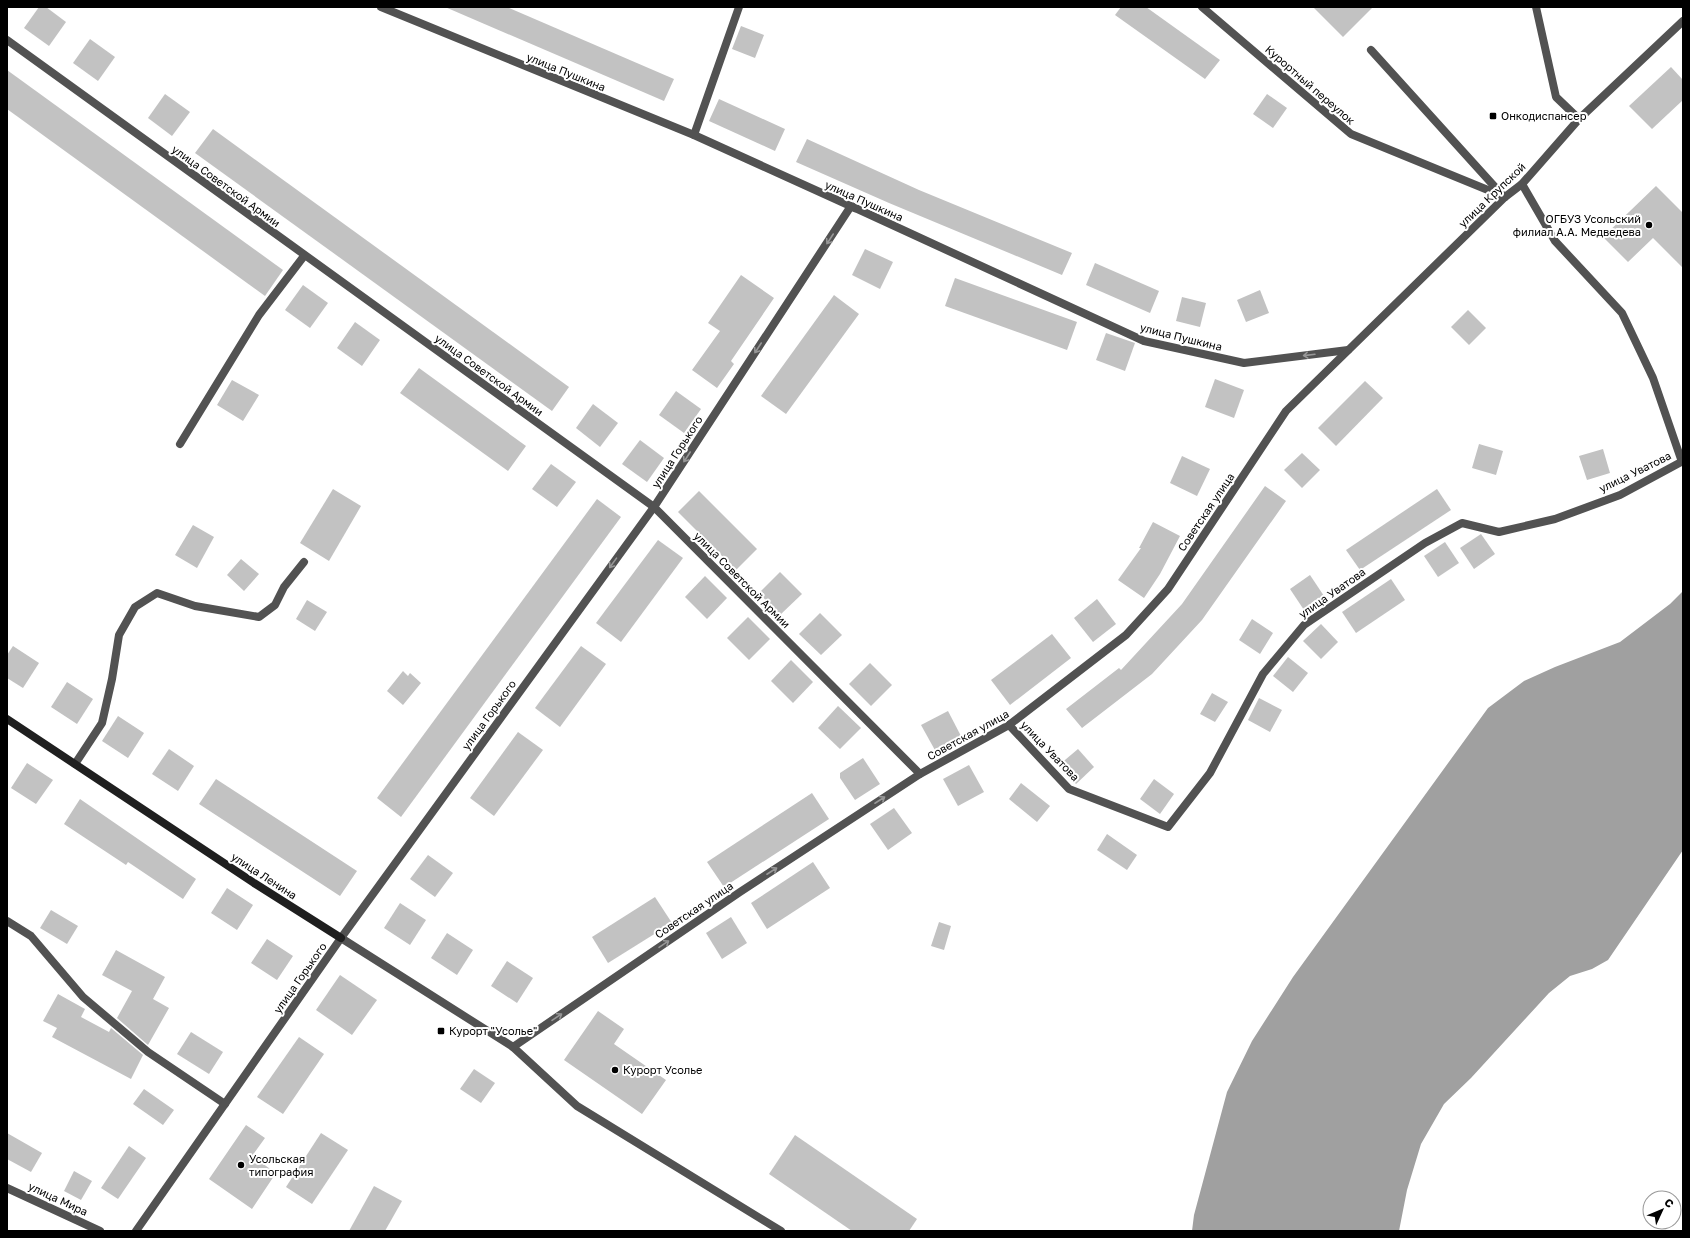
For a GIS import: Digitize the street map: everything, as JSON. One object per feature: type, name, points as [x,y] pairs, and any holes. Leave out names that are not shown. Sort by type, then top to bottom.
[{"type":"main road","name":"улица Ленина","points":[[7,719],[254,884],[341,938]]},
{"type":"street","name":"улица Пушкина","points":[[381,7],[694,135],[1144,341],[1244,363],[1348,350]]},
{"type":"street","points":[[694,135],[739,7]]},
{"type":"street","name":"Курортный переулок","points":[[1202,7],[1351,134],[1505,197]]},
{"type":"street","points":[[1536,7],[1556,97],[1579,119]]},
{"type":"street","name":"улица Крупской","points":[[1348,350],[1505,197],[1522,184],[1579,119],[1683,21]]},
{"type":"street","name":"улица Советской Армии","points":[[7,40],[304,256],[654,507],[920,774]]},
{"type":"street","points":[[1371,50],[1505,197]]},
{"type":"street","points":[[1522,184],[1555,241],[1622,313],[1653,378],[1683,461]]},
{"type":"street","name":"улица Горького","points":[[136,1231],[341,938],[654,507],[851,206]]},
{"type":"street","points":[[180,444],[259,314],[304,256]]},
{"type":"street","name":"Советская улица","points":[[513,1047],[740,892],[920,774],[1009,725],[1126,635],[1168,589],[1286,411],[1348,350]]},
{"type":"street","name":"улица Уватова","points":[[1009,725],[1069,789],[1168,827],[1210,773],[1263,674],[1304,625],[1425,543],[1462,523],[1499,532],[1555,519],[1620,495],[1683,461]]},
{"type":"street","points":[[76,764],[102,723],[112,679],[119,635],[135,607],[157,593],[195,606],[259,617],[275,605],[284,587],[304,562]]},
{"type":"street","points":[[7,921],[31,936],[83,997],[148,1052],[225,1104]]},
{"type":"street","name":"улица Ленина","points":[[341,938],[513,1047],[577,1106],[781,1231]]},
{"type":"street","name":"улица Мира","points":[[7,1188],[100,1231]]},
{"type":"shaded area","points":[[1683,591],[1683,850],[1608,960],[1592,969],[1570,976],[1549,993],[1471,1078],[1444,1104],[1421,1144],[1407,1190],[1399,1231],[1192,1231],[1194,1215],[1227,1092],[1252,1041],[1293,977],[1488,708],[1524,681],[1555,667],[1620,642],[1670,604]]},
{"type":"building","points":[[39,7],[46,7],[66,22],[49,46],[24,28]]},
{"type":"building","points":[[445,7],[507,7],[674,79],[664,101]]},
{"type":"building","points":[[1121,7],[1146,7],[1220,60],[1205,79],[1115,15]]},
{"type":"building","points":[[1313,7],[1373,7],[1343,37]]},
{"type":"building","points":[[741,26],[764,35],[755,58],[732,49]]},
{"type":"building","points":[[90,39],[115,57],[98,81],[73,63]]},
{"type":"building","points":[[1671,67],[1683,80],[1683,100],[1652,129],[1629,106]]},
{"type":"building","points":[[7,70],[283,270],[265,296],[7,109]]},
{"type":"building","points":[[165,94],[190,112],[172,136],[148,118]]},
{"type":"building","points":[[1267,94],[1287,108],[1273,128],[1253,114]]},
{"type":"building","points":[[719,99],[785,129],[775,151],[709,121]]},
{"type":"building","points":[[213,129],[569,387],[552,411],[195,153]]},
{"type":"building","points":[[807,139],[919,190],[1072,253],[1062,275],[889,203],[796,162]]},
{"type":"building","name":"ОГБУЗ Усольский филиал А.А. Медведева","points":[[1656,186],[1683,213],[1683,268],[1653,238],[1628,262],[1603,237]]},
{"type":"building","points":[[865,249],[893,262],[880,289],[852,275]]},
{"type":"building","points":[[1095,263],[1159,291],[1150,313],[1086,285]]},
{"type":"building","points":[[741,275],[774,298],[731,361],[734,364],[717,388],[692,370],[720,331],[708,323]]},
{"type":"building","points":[[955,278],[1077,322],[1067,350],[945,306]]},
{"type":"building","points":[[303,285],[328,303],[310,328],[285,310]]},
{"type":"building","points":[[1260,290],[1269,313],[1246,322],[1237,300]]},
{"type":"building","points":[[834,295],[859,314],[786,414],[761,396]]},
{"type":"building","points":[[1182,297],[1206,303],[1200,327],[1176,321]]},
{"type":"building","points":[[1468,310],[1486,328],[1469,345],[1451,327]]},
{"type":"building","points":[[355,322],[380,340],[362,366],[337,348]]},
{"type":"building","points":[[1106,333],[1135,343],[1125,371],[1096,360]]},
{"type":"building","points":[[419,368],[526,446],[508,471],[400,393]]},
{"type":"building","points":[[1215,379],[1244,390],[1234,418],[1205,407]]},
{"type":"building","points":[[232,380],[259,395],[243,421],[217,405]]},
{"type":"building","points":[[1365,381],[1383,398],[1336,446],[1318,428]]},
{"type":"building","points":[[676,391],[701,409],[684,433],[659,415]]},
{"type":"building","points":[[593,404],[618,423],[600,447],[576,428]]},
{"type":"building","points":[[640,440],[664,458],[647,482],[622,464]]},
{"type":"building","points":[[1479,444],[1503,451],[1496,475],[1472,468]]},
{"type":"building","points":[[1603,449],[1610,473],[1587,480],[1579,456]]},
{"type":"building","points":[[1302,453],[1320,470],[1302,488],[1284,470]]},
{"type":"building","points":[[1182,456],[1210,469],[1197,496],[1170,483]]},
{"type":"building","points":[[551,464],[576,482],[557,507],[532,489]]},
{"type":"building","points":[[1265,486],[1286,501],[1202,620],[1152,674],[1082,728],[1066,709],[1119,668],[1121,670],[1182,604]]},
{"type":"building","points":[[333,489],[361,506],[329,561],[300,543]]},
{"type":"building","points":[[1437,489],[1451,510],[1360,570],[1346,550]]},
{"type":"building","points":[[699,491],[757,549],[736,570],[678,512]]},
{"type":"building","points":[[597,499],[621,517],[401,817],[377,798]]},
{"type":"building","points":[[1153,522],[1180,536],[1160,574],[1144,598],[1118,580],[1141,548],[1139,548]]},
{"type":"building","points":[[193,525],[214,537],[197,568],[175,555]]},
{"type":"building","points":[[1481,534],[1495,554],[1474,569],[1460,548]]},
{"type":"building","points":[[658,540],[683,558],[621,642],[596,623]]},
{"type":"building","points":[[1445,542],[1459,563],[1438,577],[1424,556]]},
{"type":"building","points":[[241,559],[259,574],[244,591],[227,575]]},
{"type":"building","points":[[780,572],[802,594],[780,615],[759,593]]},
{"type":"building","points":[[1310,575],[1324,596],[1304,610],[1290,589]]},
{"type":"building","points":[[705,576],[727,598],[707,619],[685,597]]},
{"type":"building","points":[[1391,579],[1405,600],[1356,633],[1342,612]]},
{"type":"building","points":[[1097,599],[1116,624],[1093,642],[1074,618]]},
{"type":"building","points":[[307,600],[327,612],[315,631],[296,619]]},
{"type":"building","points":[[820,613],[842,635],[821,655],[799,634]]},
{"type":"building","points":[[748,617],[770,639],[749,660],[727,638]]},
{"type":"building","points":[[1252,619],[1273,633],[1260,654],[1239,640]]},
{"type":"building","points":[[1321,624],[1338,642],[1321,659],[1303,641]]},
{"type":"building","points":[[1052,634],[1071,658],[1010,705],[991,680]]},
{"type":"building","points":[[13,646],[39,663],[23,688],[7,678],[7,655]]},
{"type":"building","points":[[581,646],[606,664],[560,727],[535,708]]},
{"type":"building","points":[[1288,657],[1308,673],[1293,692],[1273,676]]},
{"type":"building","points":[[791,660],[813,682],[793,703],[771,681]]},
{"type":"building","points":[[870,663],[892,685],[871,706],[849,684]]},
{"type":"building","points":[[403,671],[408,676],[410,673],[421,683],[403,705],[387,691]]},
{"type":"building","points":[[67,682],[93,699],[77,724],[51,707]]},
{"type":"building","points":[[1212,693],[1228,702],[1215,722],[1200,714]]},
{"type":"building","points":[[1259,698],[1282,710],[1270,732],[1248,720]]},
{"type":"building","points":[[838,706],[861,728],[840,749],[818,728]]},
{"type":"building","points":[[948,711],[962,738],[936,752],[921,725]]},
{"type":"building","points":[[118,716],[144,733],[128,758],[102,741]]},
{"type":"building","points":[[518,732],[543,750],[494,816],[470,798]]},
{"type":"building","points":[[169,749],[194,766],[178,791],[152,774]]},
{"type":"building","points":[[1078,749],[1094,767],[1076,784],[1059,765]]},
{"type":"building","points":[[863,758],[880,784],[855,800],[840,778],[840,773]]},
{"type":"building","points":[[27,763],[53,780],[36,804],[11,788]]},
{"type":"building","points":[[969,765],[984,792],[958,806],[943,779]]},
{"type":"building","points":[[216,779],[357,871],[340,896],[199,804]]},
{"type":"building","points":[[1154,779],[1174,794],[1160,814],[1140,799]]},
{"type":"building","points":[[1021,783],[1050,806],[1037,822],[1009,799]]},
{"type":"building","points":[[812,793],[829,819],[724,887],[707,862]]},
{"type":"building","points":[[80,799],[196,879],[183,899],[128,862],[126,865],[64,824]]},
{"type":"building","points":[[894,808],[912,833],[888,850],[870,824]]},
{"type":"building","points":[[1107,834],[1137,855],[1127,870],[1097,850]]},
{"type":"building","points":[[428,855],[453,873],[435,897],[410,879]]},
{"type":"building","points":[[813,862],[830,888],[767,929],[751,903]]},
{"type":"building","points":[[227,888],[253,905],[237,930],[211,913]]},
{"type":"building","points":[[655,897],[672,923],[608,963],[592,937]]},
{"type":"building","points":[[400,903],[426,920],[410,945],[384,928]]},
{"type":"building","points":[[51,910],[78,926],[67,944],[40,928]]},
{"type":"building","points":[[731,917],[747,943],[722,959],[706,933]]},
{"type":"building","points":[[939,922],[951,926],[944,950],[931,946]]},
{"type":"building","points":[[447,933],[473,950],[457,975],[431,958]]},
{"type":"building","points":[[267,939],[293,956],[277,980],[251,963]]},
{"type":"building","points":[[116,950],[165,977],[153,999],[169,1008],[148,1045],[117,1018],[132,991],[102,975]]},
{"type":"building","points":[[507,961],[533,978],[517,1003],[491,986]]},
{"type":"building","points":[[340,975],[377,1000],[352,1035],[316,1010]]},
{"type":"building","points":[[58,994],[85,1009],[81,1017],[109,1032],[111,1028],[143,1055],[131,1079],[52,1037],[57,1028],[43,1021]]},
{"type":"building","name":"Курорт Усолье","points":[[598,1011],[624,1029],[614,1044],[666,1080],[642,1114],[564,1060]]},
{"type":"building","points":[[191,1032],[223,1052],[209,1074],[177,1054]]},
{"type":"building","points":[[299,1037],[324,1054],[283,1114],[257,1097]]},
{"type":"building","points":[[474,1069],[495,1083],[481,1103],[460,1089]]},
{"type":"building","points":[[144,1089],[174,1110],[163,1125],[133,1104]]},
{"type":"building","name":"Усольская типография","points":[[246,1125],[265,1138],[252,1156],[276,1173],[252,1209],[209,1179]]},
{"type":"building","points":[[7,1133],[42,1153],[31,1172],[7,1159]]},
{"type":"building","points":[[321,1133],[348,1150],[312,1204],[286,1187]]},
{"type":"building","points":[[795,1135],[917,1219],[909,1231],[852,1231],[769,1174]]},
{"type":"building","points":[[129,1146],[146,1158],[118,1199],[101,1188]]},
{"type":"building","points":[[74,1171],[92,1181],[81,1200],[64,1191]]},
{"type":"building","points":[[374,1186],[402,1201],[385,1231],[349,1231]]},
{"type":"place","name":"Онкодиспансер","points":[[1493,116]]},
{"type":"place","name":"ОГБУЗ Усольский филиал А.А. Медведева","points":[[1649,225]]},
{"type":"place","name":"Курорт \"Усолье\"","points":[[441,1031]]},
{"type":"place","name":"Курорт Усолье","points":[[615,1070]]},
{"type":"place","name":"Усольская типография","points":[[241,1165]]}]
